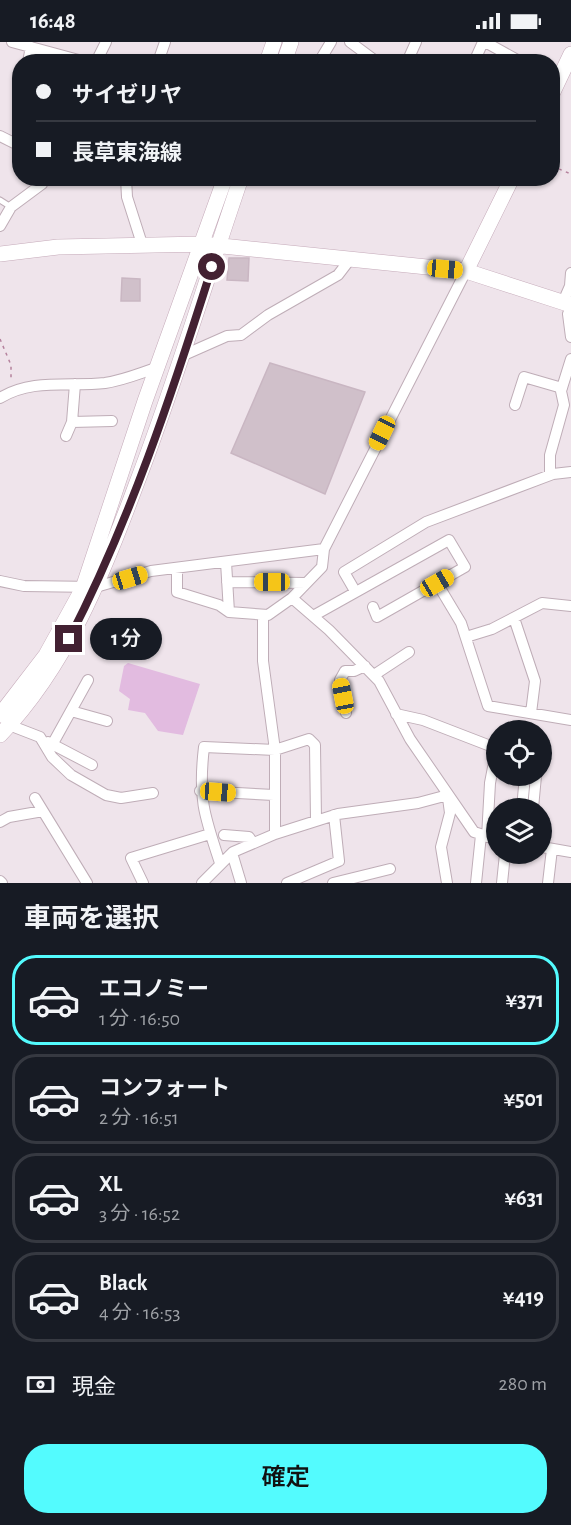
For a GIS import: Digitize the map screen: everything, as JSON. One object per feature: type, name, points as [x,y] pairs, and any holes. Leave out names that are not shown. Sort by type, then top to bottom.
[{"type":"main road","points":[[560,74],[571,54]]},
{"type":"main road","points":[[3,725],[57,662],[89,587],[145,401],[222,186]]},
{"type":"main road","points":[[89,587],[116,543],[184,355],[238,186]]},
{"type":"main road","points":[[466,271],[508,186]]},
{"type":"main road","points":[[0,254],[58,247],[142,244],[219,245],[466,271],[568,305]]},
{"type":"street","points":[[12,42],[57,54]]},
{"type":"street","points":[[484,42],[506,54]]},
{"type":"street","points":[[355,44],[367,54]]},
{"type":"street","points":[[30,54],[31,47]]},
{"type":"street","points":[[0,226],[11,207],[39,186]]},
{"type":"street","points":[[126,186],[127,197],[142,244]]},
{"type":"street","points":[[184,355],[227,336],[241,335],[267,315],[339,275],[351,258]]},
{"type":"street","points":[[177,568],[177,592],[219,605],[230,612],[268,615],[292,598],[322,567],[324,549],[466,271]]},
{"type":"street","points":[[571,273],[568,305],[571,337]]},
{"type":"street","points":[[550,475],[550,455],[564,405],[562,388],[571,359]]},
{"type":"street","points":[[0,398],[16,390],[35,386],[128,379],[159,367]]},
{"type":"street","points":[[515,405],[524,377],[562,388]]},
{"type":"street","points":[[66,436],[72,422],[75,384]]},
{"type":"street","points":[[72,422],[112,421]]},
{"type":"street","points":[[355,591],[345,572],[404,533],[426,522],[550,475],[571,472]]},
{"type":"street","points":[[313,616],[449,540],[465,567],[377,617],[373,608]]},
{"type":"street","points":[[0,581],[24,586],[89,587],[151,571],[324,549]]},
{"type":"street","points":[[226,562],[230,612]]},
{"type":"street","points":[[228,582],[306,583]]},
{"type":"street","points":[[437,583],[461,623],[486,704],[571,720]]},
{"type":"street","points":[[292,598],[374,675],[448,795],[474,832],[486,836]]},
{"type":"street","points":[[466,637],[492,629],[542,603],[571,606]]},
{"type":"street","points":[[263,615],[262,661],[274,750],[275,834]]},
{"type":"street","points":[[514,618],[535,681],[531,713]]},
{"type":"street","points":[[374,675],[409,652]]},
{"type":"street","points":[[346,713],[340,680],[345,671],[354,671],[365,666]]},
{"type":"street","points":[[52,745],[88,680]]},
{"type":"street","points":[[71,711],[107,721]]},
{"type":"street","points":[[396,714],[423,720],[486,744]]},
{"type":"street","points":[[3,725],[40,737],[92,765]]},
{"type":"street","points":[[40,737],[52,757],[71,775],[106,795],[121,798],[153,793]]},
{"type":"street","points":[[220,863],[210,834],[200,791],[204,747],[274,750],[309,739],[315,745],[316,820]]},
{"type":"street","points":[[200,791],[274,795]]},
{"type":"street","points":[[202,883],[232,853],[275,834],[334,815],[418,803],[448,795]]},
{"type":"street","points":[[447,883],[441,847],[450,813],[448,795]]},
{"type":"street","points":[[35,798],[87,883]]},
{"type":"street","points":[[0,822],[9,817],[43,812]]},
{"type":"street","points":[[287,883],[339,861],[334,815]]},
{"type":"street","points":[[142,883],[131,858],[210,834]]},
{"type":"street","points":[[224,835],[249,837],[253,843]]},
{"type":"street","points":[[476,883],[486,845]]},
{"type":"street","points":[[552,849],[571,852]]},
{"type":"street","points":[[232,853],[241,883]]},
{"type":"street","points":[[502,883],[504,864]]},
{"type":"street","points":[[547,864],[548,883]]},
{"type":"street","points":[[333,883],[390,869]]},
{"type":"lane","points":[[0,200],[11,207]]},
{"type":"path","points":[[0,339],[11,365],[11,382]]},
{"type":"shaded area","points":[[128,663],[200,684],[183,735],[158,731],[145,713],[128,710],[130,699],[119,691],[124,666]]},
{"type":"building","points":[[229,258],[249,258],[248,281],[227,280]]},
{"type":"building","points":[[122,278],[140,279],[140,301],[121,301]]},
{"type":"building","points":[[270,363],[365,392],[325,494],[231,453]]},
{"type":"route","points":[[69,639],[116,543],[184,355],[212,267]]}]
